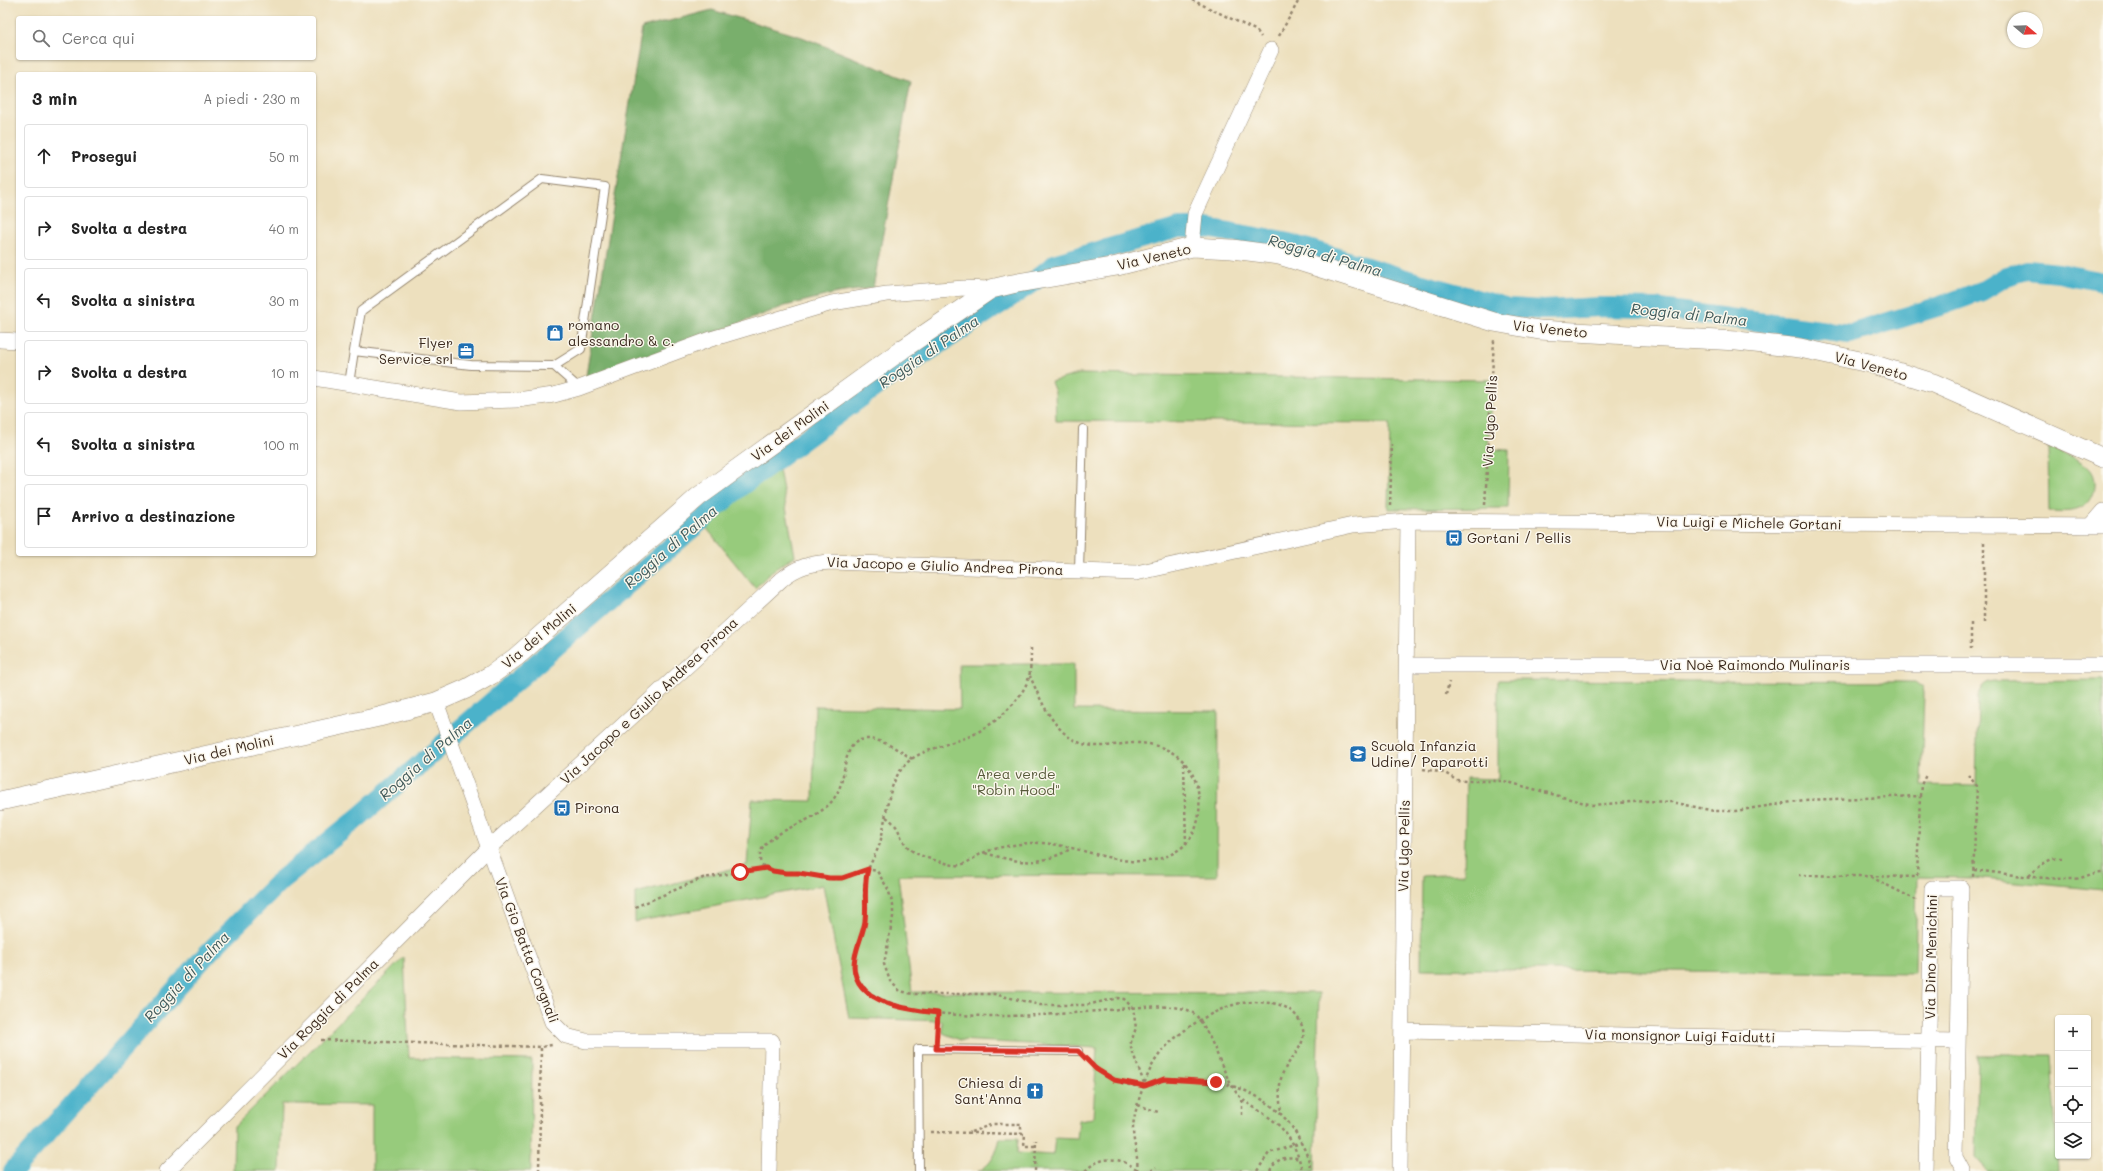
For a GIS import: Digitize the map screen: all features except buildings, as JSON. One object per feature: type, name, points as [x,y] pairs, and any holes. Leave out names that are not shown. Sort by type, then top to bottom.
[{"type":"street","points":[[1192,241],[1195,214],[1275,44]]},
{"type":"street","name":"Via Veneto","points":[[991,289],[1048,277],[1117,266],[1192,241],[1279,256],[1494,322],[1539,330],[1737,341],[1800,348],[1869,363],[1933,383],[2103,458]]},
{"type":"street","points":[[316,378],[461,402],[517,400],[554,395],[579,388],[711,339],[832,303],[887,294],[964,288],[991,289]]},
{"type":"street","name":"Via dei Molini","points":[[0,801],[379,717],[437,707],[516,657],[698,497],[903,349],[991,289]]},
{"type":"street","points":[[0,340],[16,341]]},
{"type":"street","name":"Via Luigi e Michele Gortani","points":[[1408,521],[2097,526],[2103,511]]},
{"type":"street","name":"Via Jacopo e Giulio Andrea Pirona","points":[[489,848],[781,580],[790,572],[803,566],[832,562],[1136,573],[1353,525],[1408,521]]},
{"type":"street","name":"Via Ugo Pellis","points":[[1400,1171],[1408,521]]},
{"type":"street","name":"Via Noè Raimondo Mulinaris","points":[[1407,665],[2103,665]]},
{"type":"street","name":"Via Gio Batta Corgnali","points":[[437,707],[552,1022],[566,1036],[586,1041],[772,1041],[769,1171]]},
{"type":"street","name":"Via Roggia di Palma","points":[[166,1171],[489,848]]},
{"type":"street","name":"Via Dino Menichini","points":[[1926,1171],[1932,888],[1961,888],[1956,1158],[1963,1171]]},
{"type":"street","name":"Via monsignor Luigi Faidutti","points":[[1402,1031],[1957,1041]]},
{"type":"lane","points":[[350,384],[354,351],[361,311],[542,179],[605,187],[581,349],[554,366],[472,365],[354,351]]},
{"type":"lane","points":[[554,366],[579,388]]},
{"type":"lane","points":[[1078,571],[1083,429]]},
{"type":"lane","points":[[919,1171],[918,1049],[1078,1051]]},
{"type":"path","points":[[1192,0],[1257,31],[1275,44],[1299,0]]},
{"type":"path","name":"Via Ugo Pellis","points":[[1485,521],[1494,322]]},
{"type":"path","points":[[1390,509],[1392,444]]},
{"type":"path","points":[[1984,542],[1984,623]]},
{"type":"path","points":[[1971,623],[1971,650]]},
{"type":"path","points":[[1031,648],[1030,675],[1025,687],[1006,711],[976,733],[922,753],[906,763],[896,776],[880,841],[864,882],[865,922],[854,959],[857,978],[867,991],[889,1003],[907,1008],[938,1013],[982,1016],[1045,1015],[1133,1008],[1180,1007],[1195,1014],[1200,1020],[1231,1086],[1242,1099],[1270,1117],[1283,1130],[1300,1159],[1302,1171]]},
{"type":"path","points":[[886,817],[894,823],[907,847],[916,854],[959,866],[968,863],[984,852],[1029,843],[1049,842],[1124,860],[1150,861],[1172,855],[1186,844],[1195,832],[1199,797],[1193,777],[1184,761],[1176,754],[1153,745],[1135,743],[1093,747],[1078,742],[1062,731],[1049,714],[1030,675]]},
{"type":"path","points":[[1446,695],[1450,680]]},
{"type":"path","points":[[766,868],[760,859],[765,846],[780,833],[812,817],[831,803],[841,784],[848,753],[858,742],[864,739],[884,743],[897,748],[912,759]]},
{"type":"path","points":[[1184,761],[1186,844]]},
{"type":"path","points":[[1423,769],[1445,773],[1456,780],[1466,782],[1504,781],[1592,805],[1646,801],[1672,802],[1714,811],[1735,811],[1804,800],[1920,796]]},
{"type":"path","points":[[1799,876],[1917,877],[1920,796],[1921,785],[1926,775]]},
{"type":"path","points":[[1968,775],[1977,786],[1974,878]]},
{"type":"path","points":[[984,852],[1008,859],[1035,862],[1047,860],[1072,848]]},
{"type":"path","points":[[2028,876],[2045,861],[2053,858],[2062,858]]},
{"type":"path","points":[[635,907],[703,878],[766,868],[773,871],[799,873],[829,878],[842,878],[868,869],[877,871],[888,889],[893,905],[893,917],[884,964],[890,982],[900,991],[913,994],[994,994],[1048,1005],[1086,1005],[1118,998],[1124,1000],[1133,1008],[1136,1028],[1130,1045],[1145,1086]]},
{"type":"path","points":[[1974,870],[2075,879],[2095,872],[2103,872]]},
{"type":"path","points":[[1870,876],[1913,899],[1932,905]]},
{"type":"path","points":[[1085,1171],[1095,1162],[1102,1159],[1119,1160],[1138,1170],[1138,1155],[1133,1128],[1138,1105],[1151,1067],[1176,1038],[1200,1020],[1234,1004],[1250,1002],[1278,1004],[1289,1009],[1297,1016],[1302,1027],[1303,1036],[1301,1044],[1284,1069],[1282,1077],[1280,1089],[1282,1114]]},
{"type":"path","points":[[936,1049],[938,1013]]},
{"type":"path","points":[[298,1039],[541,1047],[556,1045]]},
{"type":"path","points":[[539,1171],[541,1047]]},
{"type":"path","points":[[1078,1051],[1096,1069],[1114,1080],[1145,1086],[1164,1079],[1201,1080],[1231,1086],[1253,1094],[1282,1114],[1291,1124],[1307,1154],[1310,1171]]},
{"type":"path","points":[[1242,1099],[1242,1115]]},
{"type":"path","points":[[1138,1105],[1158,1112]]},
{"type":"path","points":[[968,1133],[993,1124],[1021,1124],[1021,1134]]},
{"type":"path","points":[[918,1132],[1025,1134],[1024,1146],[1036,1146]]},
{"type":"path","points":[[1035,1171],[1036,1140]]},
{"type":"path","points":[[1257,1171],[1269,1153],[1301,1143]]},
{"type":"path","points":[[1270,1171],[1275,1163],[1282,1159],[1293,1157],[1300,1159]]},
{"type":"path","points":[[1151,1171],[1156,1167]]},
{"type":"green space","points":[[712,10],[802,37],[911,81],[873,288],[837,293],[785,306],[585,382],[642,28]]},
{"type":"green space","points":[[1079,374],[1492,380],[1488,449],[1509,450],[1508,508],[1388,509],[1390,423],[1056,421],[1055,392],[1051,382]]},
{"type":"green space","points":[[2048,447],[2078,460],[2087,466],[2091,471],[2094,477],[2095,489],[2093,496],[2085,506],[2072,511],[2049,511]]},
{"type":"green space","points":[[779,469],[795,556],[772,571],[755,588],[704,525],[735,499]]},
{"type":"green space","name":"Area verde \"Robin Hood\"","points":[[959,664],[1074,664],[1074,710],[1218,711],[1217,876],[898,875],[912,992],[1319,993],[1315,1171],[978,1171],[987,1165],[993,1158],[1000,1138],[1018,1138],[1017,1153],[1053,1155],[1055,1138],[1077,1139],[1079,1120],[1093,1118],[1097,1048],[960,1040],[943,1033],[942,1021],[849,1018],[823,885],[635,922],[635,893],[747,865],[752,800],[813,801],[815,706],[960,709]]},
{"type":"green space","points":[[1498,680],[1915,682],[1923,688],[1924,693],[1921,785],[1976,786],[1978,697],[1980,690],[1985,684],[1995,681],[2103,680],[2103,890],[1973,878],[1917,877],[1915,973],[1421,969],[1422,876],[1464,874],[1466,778],[1498,779]]},
{"type":"green space","points":[[404,957],[409,1058],[532,1060],[531,1171],[372,1171],[372,1105],[282,1104],[280,1171],[233,1171],[234,1127]]},
{"type":"green space","points":[[1978,1055],[2051,1055],[2055,1121],[2055,1159],[2057,1159],[2058,1171],[1988,1171],[1976,1158]]},
{"type":"waterway","name":"Roggia di Palma","points":[[13,1171],[209,952],[281,880],[359,817],[741,486],[882,382],[1032,283],[1056,263],[1179,228],[1207,228],[1289,243],[1422,284],[1508,308],[1544,310],[1600,307],[1653,308],[1850,334],[1943,305],[1982,291],[2007,276],[2027,270],[2059,273],[2103,282]]},
{"type":"place","name":"romano alessandro & c.","points":[[555,333]]},
{"type":"place","name":"Flyer Service srl","points":[[466,351]]},
{"type":"place","name":"Gortani / Pellis","points":[[1454,538]]},
{"type":"place","name":"Scuola Infanzia Udine/ Paparotti","points":[[1358,754]]},
{"type":"place","name":"Pirona","points":[[562,808]]},
{"type":"place","name":"Chiesa di Sant'Anna","points":[[1035,1091]]},
{"type":"route","points":[[740,872],[757,868],[766,868],[773,871],[786,873],[842,878],[868,869],[864,882],[866,910],[865,922],[854,959],[854,967],[857,978],[860,984],[876,998],[907,1008],[924,1012],[938,1013],[936,1049],[1078,1051],[1104,1075],[1114,1080],[1131,1084],[1145,1086],[1164,1079],[1216,1082]]}]
